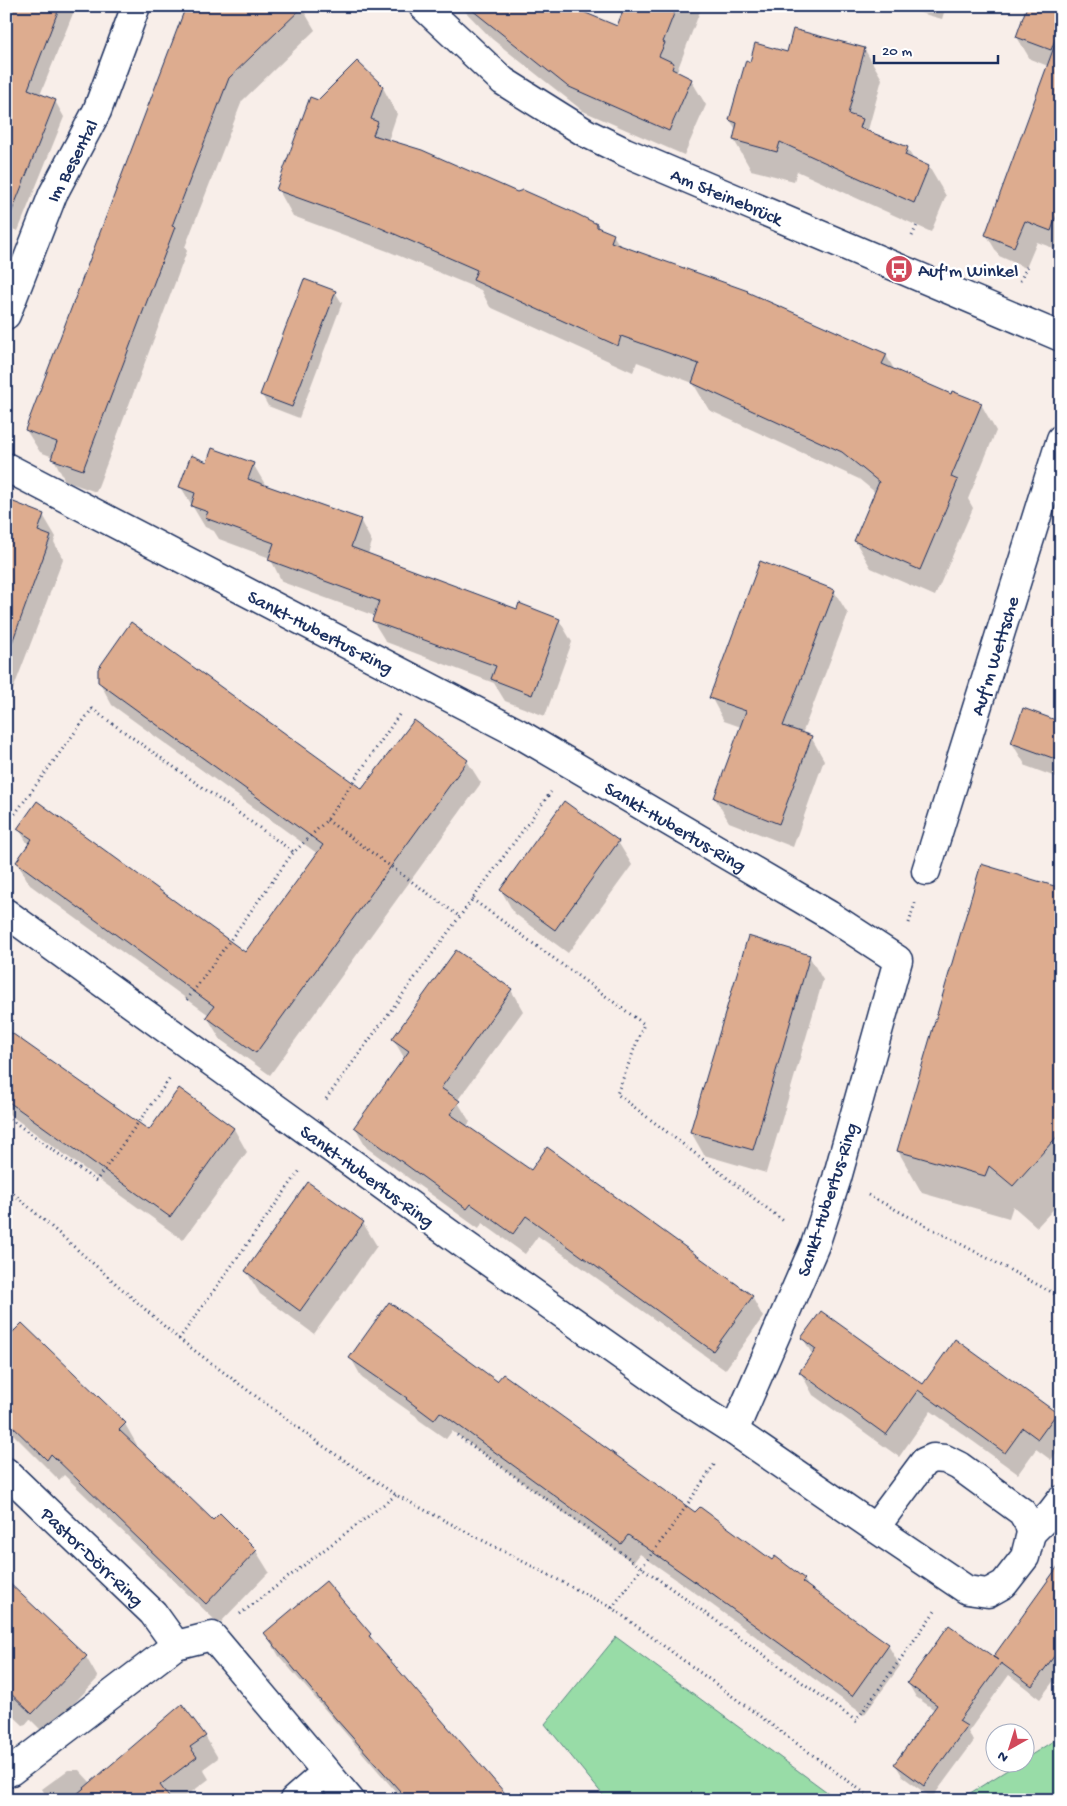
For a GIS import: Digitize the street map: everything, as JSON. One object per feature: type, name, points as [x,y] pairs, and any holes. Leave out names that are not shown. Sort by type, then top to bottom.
[{"type":"street","name":"Im Besental","points":[[6,315],[53,194],[97,111],[136,6]]},
{"type":"street","name":"Am Steinebrück","points":[[423,6],[504,81],[586,133],[634,156],[1061,337]]},
{"type":"street","name":"Auf'm Wettsche","points":[[926,871],[1061,439]]},
{"type":"street","name":"Sankt-Hubertus-Ring","points":[[6,467],[518,733],[829,915],[898,960],[837,1178],[815,1245],[734,1431]]},
{"type":"street","name":"Sankt-Hubertus-Ring","points":[[6,914],[679,1396],[734,1431],[967,1590],[988,1593],[1004,1584],[1025,1557],[1031,1534],[1061,1500]]},
{"type":"street","points":[[875,1528],[924,1462],[933,1458],[946,1459],[959,1466],[1022,1512],[1029,1524],[1031,1534]]},
{"type":"street","name":"Pastor-Dörr-Ring","points":[[6,1472],[153,1613],[176,1645]]},
{"type":"street","points":[[6,1773],[176,1645],[212,1636],[350,1800]]},
{"type":"street","points":[[294,1800],[326,1772]]},
{"type":"path","points":[[166,1030],[292,854],[327,820],[421,684]]},
{"type":"path","points":[[6,826],[92,709],[292,852],[292,854]]},
{"type":"path","points":[[179,1339],[312,1135],[459,916],[572,763]]},
{"type":"path","points":[[327,820],[459,916]]},
{"type":"path","points":[[898,960],[926,871]]},
{"type":"path","points":[[472,899],[644,1024],[616,1094],[815,1245]]},
{"type":"path","points":[[6,1116],[96,1181],[192,1048]]},
{"type":"path","points":[[837,1178],[1061,1297]]},
{"type":"path","points":[[6,1187],[179,1339],[320,1444],[396,1494],[612,1608],[874,1800]]},
{"type":"path","points":[[612,1608],[707,1477],[734,1431]]},
{"type":"path","points":[[457,1435],[856,1721],[956,1582]]},
{"type":"path","points":[[212,1636],[396,1494]]},
{"type":"path","points":[[1057,1800],[1061,1798]]},
{"type":"green space","points":[[616,1637],[838,1800],[607,1800],[545,1724]]},
{"type":"green space","points":[[1061,1736],[1061,1800],[959,1800],[1001,1774],[1034,1774],[1034,1753]]},
{"type":"building","points":[[6,6],[60,6],[28,89],[56,100],[8,221],[6,220]]},
{"type":"building","points":[[186,6],[304,6],[229,78],[172,226],[175,227],[83,470],[51,459],[57,442],[25,430]]},
{"type":"building","points":[[467,6],[569,6],[617,26],[625,6],[677,6],[659,56],[674,63],[672,69],[692,79],[669,131],[567,86]]},
{"type":"building","points":[[1027,6],[1061,6],[1061,24],[1051,50],[1016,37]]},
{"type":"building","points":[[793,29],[865,48],[848,114],[863,119],[860,128],[908,147],[905,155],[929,166],[914,203],[780,142],[777,152],[733,140],[737,123],[729,120],[746,60],[750,62],[755,43],[787,52]]},
{"type":"building","points":[[1057,39],[1061,39],[1061,203],[1051,231],[1025,221],[1014,247],[985,235]]},
{"type":"building","points":[[357,61],[383,86],[371,119],[378,122],[373,135],[422,150],[517,192],[523,190],[575,213],[597,224],[597,227],[614,234],[611,242],[748,291],[887,354],[882,364],[951,394],[952,391],[982,403],[951,477],[958,480],[920,570],[854,541],[879,482],[842,452],[692,383],[699,364],[621,336],[618,346],[473,280],[477,270],[374,225],[276,190],[310,97],[318,100]]},
{"type":"building","points":[[304,279],[336,291],[292,407],[260,395]]},
{"type":"building","points":[[212,448],[254,463],[248,479],[361,519],[351,547],[517,609],[519,603],[560,619],[532,695],[491,679],[496,666],[372,621],[379,601],[268,560],[274,543],[205,518],[208,512],[191,506],[195,493],[179,487],[191,455],[207,462]]},
{"type":"building","points":[[6,499],[44,514],[38,531],[51,536],[10,648],[6,647]]},
{"type":"building","points":[[760,561],[835,590],[783,726],[812,736],[779,824],[714,798],[746,711],[709,698]]},
{"type":"building","points":[[131,622],[362,789],[414,720],[468,760],[256,1053],[206,1017],[214,1006],[16,862],[32,839],[17,829],[37,801],[245,952],[323,845],[98,682],[98,669]]},
{"type":"building","points":[[1023,708],[1061,722],[1061,761],[1011,743]]},
{"type":"building","points":[[564,801],[619,841],[555,930],[500,890]]},
{"type":"building","points":[[981,864],[1061,888],[1061,1132],[1013,1186],[989,1166],[985,1176],[897,1151]]},
{"type":"building","points":[[748,936],[810,955],[753,1150],[690,1132]]},
{"type":"building","points":[[456,950],[512,989],[441,1088],[460,1101],[450,1114],[531,1170],[547,1147],[753,1296],[713,1351],[526,1216],[513,1234],[471,1204],[467,1209],[354,1127],[409,1051],[392,1039]]},
{"type":"building","points":[[6,1029],[149,1130],[179,1088],[234,1128],[170,1217],[6,1100]]},
{"type":"building","points":[[308,1182],[364,1222],[300,1311],[245,1271]]},
{"type":"building","points":[[389,1302],[497,1381],[503,1374],[695,1512],[700,1507],[772,1560],[775,1556],[805,1579],[802,1582],[889,1644],[852,1696],[628,1535],[621,1544],[440,1412],[434,1420],[407,1398],[349,1358]]},
{"type":"building","points":[[821,1311],[923,1384],[955,1339],[1057,1413],[1038,1439],[1023,1428],[1005,1453],[918,1390],[886,1435],[799,1372],[816,1349],[801,1338]]},
{"type":"building","points":[[22,1323],[126,1423],[119,1430],[213,1520],[220,1513],[257,1550],[206,1604],[51,1454],[47,1460],[6,1420],[6,1339]]},
{"type":"building","points":[[1061,1562],[1061,1647],[1032,1686],[1001,1663],[959,1721],[967,1726],[924,1786],[894,1764],[937,1705],[907,1683],[949,1625],[993,1657]]},
{"type":"building","points":[[6,1580],[87,1656],[32,1714],[6,1689]]},
{"type":"building","points":[[326,1581],[371,1634],[369,1636],[511,1800],[408,1800],[336,1719],[264,1633]]},
{"type":"building","points":[[182,1704],[206,1736],[190,1747],[197,1757],[160,1785],[171,1800],[70,1800]]},
{"type":"place","name":"Auf'm Winkel","points":[[899,269]]}]
